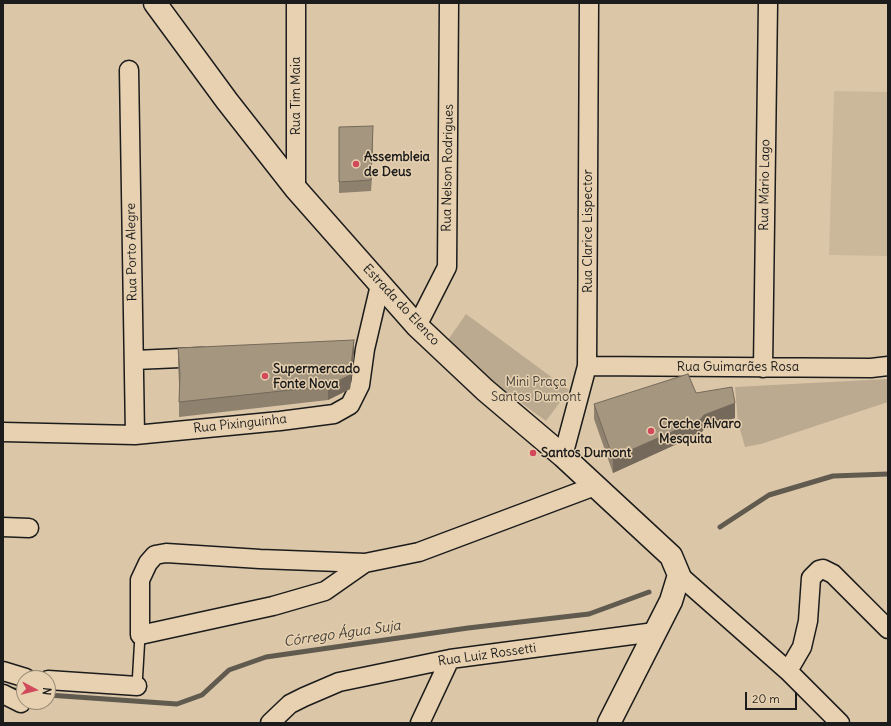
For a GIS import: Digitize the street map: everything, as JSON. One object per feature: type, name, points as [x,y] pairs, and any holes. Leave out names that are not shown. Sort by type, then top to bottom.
[{"type":"street","name":"Estrada do Elenco","points":[[155,3],[227,101],[296,189],[380,285],[418,326],[485,390],[563,456],[671,556],[679,575]]},
{"type":"street","name":"Rua Tim Maia","points":[[296,3],[296,189]]},
{"type":"street","name":"Rua Nelson Rodrigues","points":[[418,326],[446,267],[449,3]]},
{"type":"street","name":"Rua Clarice Lispector","points":[[563,456],[587,366],[589,3]]},
{"type":"street","name":"Rua Mário Lago","points":[[763,368],[768,3]]},
{"type":"street","name":"Rua Porto Alegre","points":[[128,70],[135,360],[135,434]]},
{"type":"street","name":"Rua Pixinguinha","points":[[3,432],[135,434],[280,421],[334,414],[350,405],[360,385],[357,350],[380,285]]},
{"type":"street","points":[[135,360],[222,356]]},
{"type":"street","name":"Rua Guimarães Rosa","points":[[587,366],[763,368],[872,368],[888,366]]},
{"type":"street","points":[[365,563],[325,591],[273,606],[140,635],[140,580],[148,563],[155,555],[166,553],[260,559],[365,563],[419,552],[595,486]]},
{"type":"street","points":[[3,527],[29,528]]},
{"type":"street","points":[[788,671],[802,647],[808,621],[811,578],[819,570],[823,569],[833,574],[888,629]]},
{"type":"street","points":[[609,723],[671,601],[679,575],[788,671],[840,723]]},
{"type":"street","name":"Rua Luiz Rossetti","points":[[270,723],[290,704],[339,682],[450,659],[655,632]]},
{"type":"street","points":[[420,723],[450,659]]},
{"type":"street","points":[[3,671],[16,675]]},
{"type":"street","points":[[56,681],[137,686]]},
{"type":"street","points":[[3,694],[16,700]]},
{"type":"lane","points":[[137,686],[140,635]]},
{"type":"shaded area","points":[[834,91],[888,92],[888,256],[829,255]]},
{"type":"green space","name":"Mini Praça Santos Dumont","points":[[466,314],[569,390],[546,421],[460,358],[448,340]]},
{"type":"green space","points":[[888,379],[888,402],[761,444],[745,447],[738,422],[735,387]]},
{"type":"building","name":"Assembleia de Deus","points":[[373,126],[371,180],[339,182],[339,127]]},
{"type":"building","name":"Supermercado Fonte Nova","points":[[354,340],[350,375],[328,386],[179,402],[180,374],[178,348]]},
{"type":"building","name":"Creche Alvaro Mesquita","points":[[688,374],[696,393],[732,387],[735,403],[704,415],[701,419],[613,458],[594,404]]},
{"type":"waterway","name":"Córrego Água Suja","points":[[720,527],[769,495],[833,476],[888,474]]},
{"type":"waterway","name":"Córrego Água Suja","points":[[56,696],[177,704],[202,695],[229,670],[266,657],[468,628],[589,614],[649,592]]},
{"type":"waterway","name":"Córrego Água Suja","points":[[9,689],[16,690]]},
{"type":"place","name":"Assembleia de Deus","points":[[356,164]]},
{"type":"place","name":"Supermercado Fonte Nova","points":[[265,376]]},
{"type":"place","name":"Creche Alvaro Mesquita","points":[[651,431]]},
{"type":"place","name":"Santos Dumont","points":[[533,453]]}]
